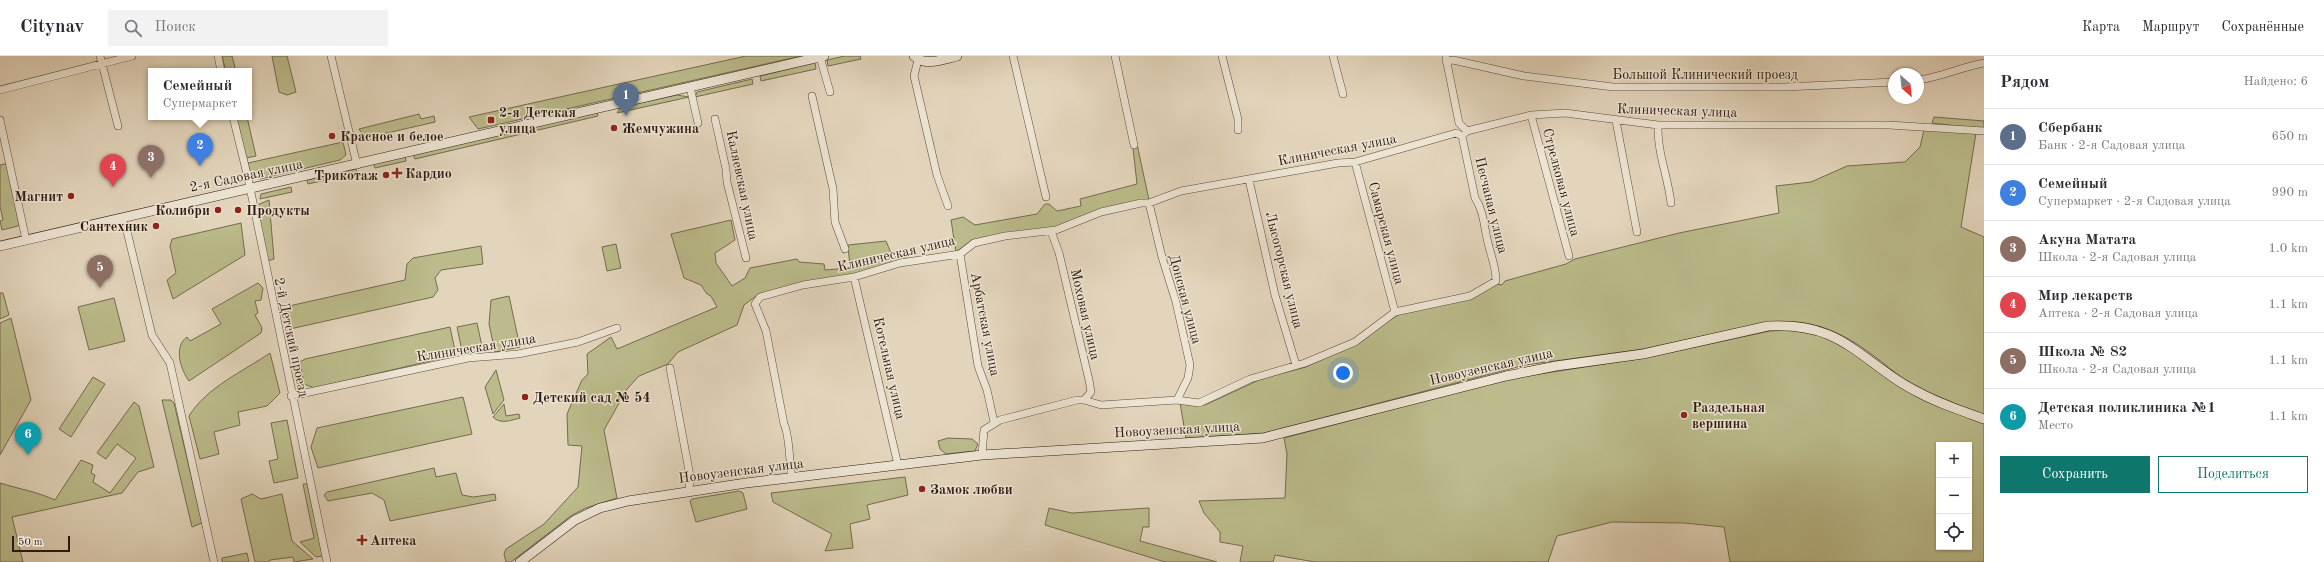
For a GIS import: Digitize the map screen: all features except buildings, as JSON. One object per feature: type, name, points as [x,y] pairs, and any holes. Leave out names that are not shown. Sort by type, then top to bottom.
[{"type":"main road","name":"2-я Садовая улица","points":[[0,246],[357,165],[822,56]]},
{"type":"main road","points":[[916,58],[926,62],[957,56]]},
{"type":"main road","name":"Новоузенская улица","points":[[520,562],[575,520],[587,513],[628,501],[689,491],[982,455],[1263,438],[1506,376],[1556,366],[1643,354],[1768,326],[1789,325],[1810,328],[1837,338],[1867,356],[1898,380],[1930,399],[1984,419]]},
{"type":"street","points":[[0,90],[101,59],[132,56]]},
{"type":"street","points":[[218,56],[220,68]]},
{"type":"street","points":[[331,56],[357,165]]},
{"type":"street","points":[[822,56],[830,92]]},
{"type":"street","points":[[1013,56],[1046,197]]},
{"type":"street","points":[[1115,56],[1134,145]]},
{"type":"street","points":[[1222,56],[1238,119],[1238,130]]},
{"type":"street","points":[[1333,56],[1343,94]]},
{"type":"street","points":[[916,58],[914,76],[938,175],[948,206]]},
{"type":"street","name":"Большой Клинический проезд","points":[[1446,58],[1524,76],[1613,87],[1785,88],[1888,82]]},
{"type":"street","name":"Песчаная улица","points":[[1446,58],[1475,198],[1480,204],[1489,249],[1496,269],[1496,281]]},
{"type":"street","points":[[101,59],[118,126]]},
{"type":"street","points":[[1924,79],[1939,78],[1967,66],[1984,63]]},
{"type":"street","points":[[690,87],[698,123]]},
{"type":"street","points":[[812,96],[833,189],[835,222],[845,249]]},
{"type":"street","name":"Клиническая улица","points":[[792,478],[787,445],[788,432],[784,424],[766,331],[755,304],[760,297],[803,285],[854,277],[900,263],[960,254],[974,243],[1005,236],[1051,231],[1101,212],[1141,203],[1149,203],[1181,191],[1338,163],[1355,162],[1531,115],[1565,113],[1616,121],[1658,125],[1889,125],[1984,131]]},
{"type":"street","name":"Стрелковая улица","points":[[1531,115],[1569,256]]},
{"type":"street","name":"Каляевская улица","points":[[715,119],[726,169],[727,182],[746,258]]},
{"type":"street","points":[[0,120],[26,240]]},
{"type":"street","name":"2-й Детский проезд","points":[[234,120],[250,189],[326,562]]},
{"type":"street","points":[[1616,121],[1637,232]]},
{"type":"street","points":[[1459,123],[1462,134]]},
{"type":"street","points":[[1658,125],[1663,171],[1669,186],[1671,203]]},
{"type":"street","name":"Самарская улица","points":[[1355,162],[1395,312]]},
{"type":"street","name":"Лысогорская улица","points":[[1249,180],[1275,295],[1296,365]]},
{"type":"street","name":"Донская улица","points":[[1149,203],[1162,257],[1176,302],[1190,365],[1188,378],[1177,400]]},
{"type":"street","points":[[120,218],[126,227],[152,335],[170,363],[214,562]]},
{"type":"street","name":"Моховая улица","points":[[1051,231],[1059,253],[1089,380],[1091,392],[1084,400]]},
{"type":"street","name":"Арбатская улица","points":[[960,254],[978,366],[987,390],[994,422]]},
{"type":"street","name":"Котельная улица","points":[[854,277],[898,465]]},
{"type":"street","name":"Новоузенская улица","points":[[994,422],[1084,400],[1090,404],[1101,405],[1177,400],[1199,403],[1250,379],[1296,365],[1355,342],[1395,312],[1470,296],[1496,281]]},
{"type":"street","name":"Клиническая улица","points":[[291,396],[468,358],[518,354],[578,342],[617,328]]},
{"type":"street","points":[[670,368],[690,476],[689,491]]},
{"type":"street","points":[[982,455],[984,430],[994,422]]},
{"type":"green space","points":[[222,56],[232,56],[235,68],[225,68]]},
{"type":"green space","points":[[272,56],[287,56],[296,92],[287,95],[279,92]]},
{"type":"green space","points":[[746,56],[801,56],[478,129],[469,117]]},
{"type":"green space","points":[[845,56],[860,56],[861,59],[828,66],[827,60]]},
{"type":"green space","points":[[815,63],[816,69],[761,81],[760,76]]},
{"type":"green space","points":[[752,79],[753,84],[695,97],[697,92]]},
{"type":"green space","points":[[677,95],[689,97],[617,113],[621,107]]},
{"type":"green space","points":[[597,111],[598,116],[415,159],[413,154]]},
{"type":"green space","points":[[419,114],[421,119],[434,116],[435,122],[365,138],[359,129]]},
{"type":"green space","points":[[1934,117],[1984,121],[1984,129],[1932,123]]},
{"type":"green space","points":[[237,120],[248,120],[256,156],[246,158]]},
{"type":"green space","points":[[1924,130],[1976,133],[1961,227],[1984,237],[1984,415],[1913,384],[1899,376],[1862,347],[1837,333],[1812,324],[1784,321],[1769,322],[1643,349],[1525,365],[1264,433],[1186,438],[1180,403],[1189,405],[1205,405],[1261,379],[1306,367],[1351,346],[1399,314],[1472,298],[1496,284],[1502,285],[1505,281],[1566,264],[1575,259],[1679,233],[1779,213],[1776,186],[1811,182],[1847,166],[1905,162],[1920,147]]},
{"type":"green space","points":[[343,142],[346,155],[340,160],[260,179],[251,175],[248,163]]},
{"type":"green space","points":[[1137,144],[1149,200],[1053,229],[1003,234],[972,240],[956,252],[951,220],[963,217],[975,225],[1037,214],[1045,204],[1049,204],[1057,211],[1081,206],[1080,199],[1137,184],[1133,148]]},
{"type":"green space","points":[[405,156],[406,161],[375,168],[373,163]]},
{"type":"green space","points":[[0,165],[7,165],[19,224],[18,226],[2,230],[0,221],[3,220],[0,206]]},
{"type":"green space","points":[[356,169],[357,173],[308,184],[307,180]]},
{"type":"green space","points":[[291,187],[292,192],[260,199],[261,194]]},
{"type":"green space","points":[[269,200],[274,259],[267,261],[257,205]]},
{"type":"green space","points":[[731,220],[735,240],[715,253],[716,263],[732,286],[745,278],[750,268],[797,259],[799,262],[824,264],[825,270],[850,268],[848,245],[886,241],[891,253],[910,259],[849,276],[759,294],[744,305],[737,325],[678,352],[668,364],[639,376],[627,389],[604,430],[617,498],[586,508],[572,515],[511,562],[506,562],[504,554],[506,549],[544,524],[578,487],[582,446],[568,445],[567,414],[582,380],[588,374],[587,354],[611,337],[617,349],[717,307],[711,296],[707,294],[701,285],[684,278],[671,234]]},
{"type":"green space","points":[[241,223],[245,255],[173,299],[167,280],[176,273],[170,246],[172,239]]},
{"type":"green space","points":[[616,244],[621,268],[607,271],[602,247]]},
{"type":"green space","points":[[481,246],[483,264],[441,270],[435,278],[438,290],[433,297],[290,329],[285,310],[289,306],[405,280],[407,264],[413,258]]},
{"type":"green space","points":[[258,283],[263,288],[261,300],[255,301],[258,313],[255,315],[262,328],[261,333],[189,381],[183,371],[180,359],[179,352],[183,341],[187,337],[190,341],[221,324],[212,309]]},
{"type":"green space","points":[[0,293],[3,293],[9,315],[0,319]]},
{"type":"green space","points":[[509,296],[520,347],[495,352],[489,324],[491,300]]},
{"type":"green space","points":[[114,298],[125,341],[89,350],[78,307]]},
{"type":"green space","points":[[11,318],[31,400],[0,455],[0,323]]},
{"type":"green space","points":[[477,323],[483,351],[463,356],[457,327]]},
{"type":"green space","points":[[450,327],[456,355],[314,388],[304,384],[300,362],[305,359]]},
{"type":"green space","points":[[1770,331],[1798,331],[1835,341],[1856,354],[1894,383],[1919,398],[1946,410],[1984,423],[1984,562],[1730,562],[1724,527],[1684,523],[1612,522],[1557,536],[1548,562],[1315,562],[1275,555],[1273,562],[1240,562],[1243,546],[1220,542],[1220,532],[1204,513],[1199,501],[1285,498],[1287,454],[1284,438],[1507,379],[1644,358]]},
{"type":"green space","points":[[270,353],[280,393],[267,406],[238,412],[240,425],[214,432],[219,454],[200,459],[189,416],[196,406],[215,388]]},
{"type":"green space","points":[[496,370],[504,400],[493,414],[485,387]]},
{"type":"green space","points":[[93,377],[105,384],[71,437],[59,429]]},
{"type":"green space","points":[[463,397],[472,434],[318,468],[311,447],[317,428]]},
{"type":"green space","points":[[162,400],[171,400],[174,403],[202,523],[192,527]]},
{"type":"green space","points":[[134,402],[139,406],[154,467],[138,472],[122,493],[12,517],[23,562],[0,562],[0,483],[55,500],[81,460],[93,465],[91,473],[95,475],[93,482],[110,493],[136,458],[117,444],[106,459],[97,453]]},
{"type":"green space","points":[[504,404],[506,416],[519,414],[520,418],[510,421],[499,421],[493,417]]},
{"type":"green space","points":[[287,420],[298,478],[274,483],[269,461],[278,459],[271,423]]},
{"type":"green space","points":[[948,438],[972,439],[978,444],[975,451],[946,454],[940,449],[938,441]]},
{"type":"green space","points":[[434,468],[436,477],[456,473],[462,495],[473,497],[495,494],[496,500],[390,521],[384,500],[372,493],[328,501],[324,495],[327,492]]},
{"type":"green space","points":[[905,477],[908,495],[867,505],[870,519],[850,524],[853,548],[825,551],[832,534],[773,502],[771,493]]},
{"type":"green space","points":[[303,484],[307,484],[323,556],[316,557],[300,542],[314,538]]},
{"type":"green space","points":[[739,491],[743,493],[747,509],[696,522],[690,501],[692,499]]},
{"type":"green space","points":[[252,494],[261,499],[282,494],[292,541],[313,559],[294,562],[293,557],[270,560],[269,562],[255,562],[241,499]]},
{"type":"green space","points":[[1049,508],[1072,513],[1149,508],[1149,527],[1143,527],[1140,541],[1217,562],[1165,562],[1045,525]]},
{"type":"green space","points":[[247,553],[249,562],[222,562],[222,558]]},
{"type":"place","name":"Сбербанк","points":[[626,116]]},
{"type":"place","name":"2-я Детская улица","points":[[491,120]]},
{"type":"place","name":"Жемчужина","points":[[614,128]]},
{"type":"place","name":"Красное и белое","points":[[332,136]]},
{"type":"place","name":"Семейный","points":[[200,166]]},
{"type":"place","name":"Кардио","points":[[397,173]]},
{"type":"place","name":"Трикотаж","points":[[386,175]]},
{"type":"place","name":"Акуна Матата","points":[[151,178]]},
{"type":"place","name":"Мир лекарств","points":[[113,187]]},
{"type":"place","name":"Магнит","points":[[71,196]]},
{"type":"place","name":"Колибри","points":[[218,210]]},
{"type":"place","name":"Продукты","points":[[238,210]]},
{"type":"place","name":"Сантехник","points":[[156,226]]},
{"type":"place","name":"Школа № 82","points":[[100,288]]},
{"type":"place","name":"Детский сад № 54","points":[[525,397]]},
{"type":"place","name":"Раздельная вершина","points":[[1684,415]]},
{"type":"place","name":"Детская поликлиника №1","points":[[28,455]]},
{"type":"place","name":"Замок любви","points":[[922,489]]},
{"type":"place","name":"Аптека","points":[[362,540]]}]
